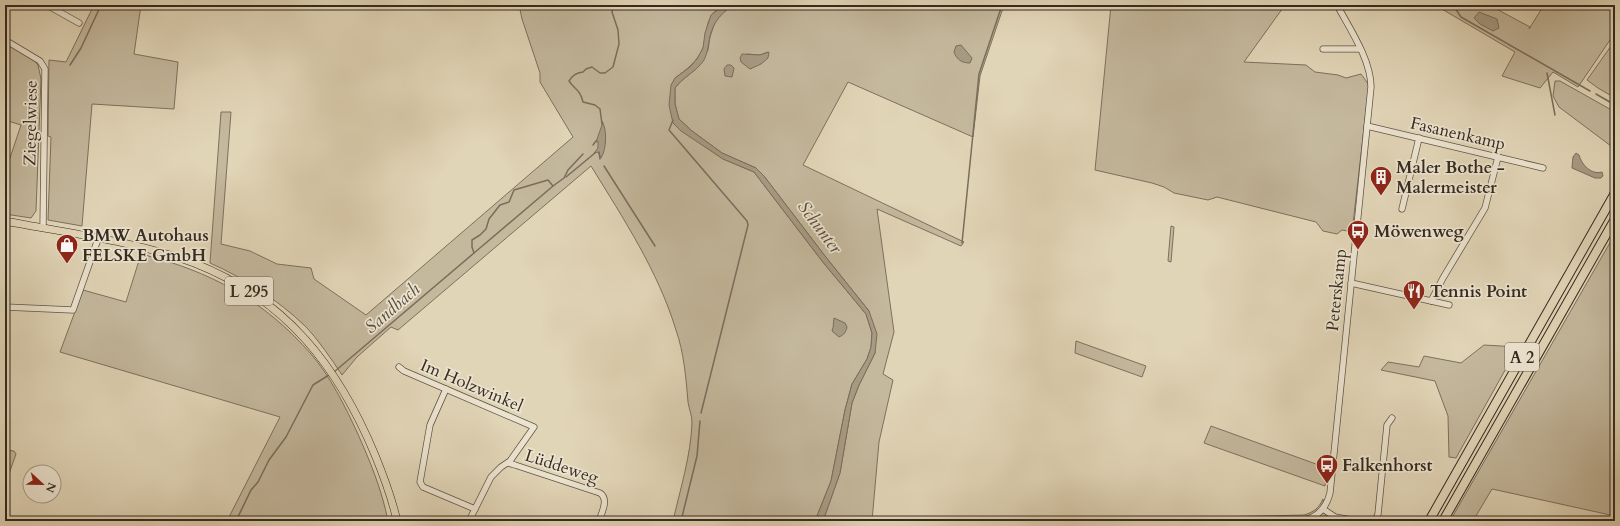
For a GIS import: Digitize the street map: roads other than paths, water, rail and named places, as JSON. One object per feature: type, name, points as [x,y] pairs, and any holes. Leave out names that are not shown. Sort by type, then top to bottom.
[{"type":"highway","name":"A 2","points":[[1428,521],[1615,193]]},
{"type":"highway","name":"A 2","points":[[1443,521],[1615,218]]},
{"type":"main road","name":"L 295","points":[[5,221],[145,248],[193,263],[240,285],[256,296],[288,321],[310,343],[337,379],[366,434],[386,482],[397,521]]},
{"type":"street","points":[[47,5],[79,23]]},
{"type":"street","name":"Peterskamp","points":[[1323,509],[1330,493],[1367,126],[1370,75],[1360,49],[1337,5]]},
{"type":"street","name":"Ziegelwiese","points":[[5,40],[40,61],[45,69],[43,228]]},
{"type":"street","points":[[1323,49],[1360,49]]},
{"type":"street","name":"Fasanenkamp","points":[[1367,126],[1544,168]]},
{"type":"street","points":[[1402,209],[1419,138]]},
{"type":"street","points":[[1431,301],[1485,208],[1498,157]]},
{"type":"street","points":[[5,307],[73,310],[98,239]]},
{"type":"street","points":[[1351,283],[1449,305]]},
{"type":"street","name":"Im Holzwinkel","points":[[400,367],[404,371],[534,427],[508,463]]},
{"type":"street","points":[[446,389],[430,425],[420,482],[423,487],[475,509]]},
{"type":"street","points":[[1376,521],[1387,425],[1392,418]]},
{"type":"street","points":[[469,521],[491,477],[501,466],[508,463]]},
{"type":"street","name":"Lüddeweg","points":[[508,463],[600,492],[605,501],[599,521]]},
{"type":"street","points":[[1299,521],[1312,518],[1323,509],[1335,517],[1357,521]]},
{"type":"waterway","points":[[70,65],[81,48],[101,5]]},
{"type":"waterway","name":"Sandbach","points":[[602,124],[600,109],[595,105],[583,102],[579,92],[569,81],[578,73],[592,67],[600,73],[605,73],[613,67],[619,44],[618,30],[612,12],[614,5]]},
{"type":"waterway","points":[[962,243],[979,74],[1002,5]]},
{"type":"waterway","points":[[1453,5],[1461,17],[1590,91]]},
{"type":"waterway","points":[[1547,73],[1555,115]]},
{"type":"waterway","points":[[1596,94],[1615,105]]},
{"type":"waterway","points":[[673,120],[669,130],[747,221],[748,225],[701,413]]},
{"type":"waterway","name":"Sandbach","points":[[593,145],[596,141]]},
{"type":"waterway","points":[[599,152],[600,159]]},
{"type":"waterway","points":[[566,177],[595,153]]},
{"type":"waterway","name":"Sandbach","points":[[334,372],[474,253],[472,240],[486,229],[489,219],[500,205],[509,202],[514,190],[548,180],[553,186],[564,178],[568,170],[583,154]]},
{"type":"waterway","points":[[604,166],[655,246]]},
{"type":"waterway","points":[[474,253],[553,186]]},
{"type":"waterway","name":"Sandbach","points":[[236,521],[251,490],[258,482],[269,460],[286,437],[313,385],[329,375]]},
{"type":"waterway","points":[[681,521],[697,456],[700,421]]},
{"type":"place","name":"Maler Bothe - Malermeister","points":[[1381,196]]},
{"type":"place","name":"Möwenweg","points":[[1358,250]]},
{"type":"place","name":"BMW Autohaus FELSKE GmbH","points":[[67,264]]},
{"type":"place","name":"Tennis Point","points":[[1414,310]]},
{"type":"place","name":"Falkenhorst","points":[[1327,484]]},
{"type":"water label","name":"Schunter","points":[[820,227]]}]
